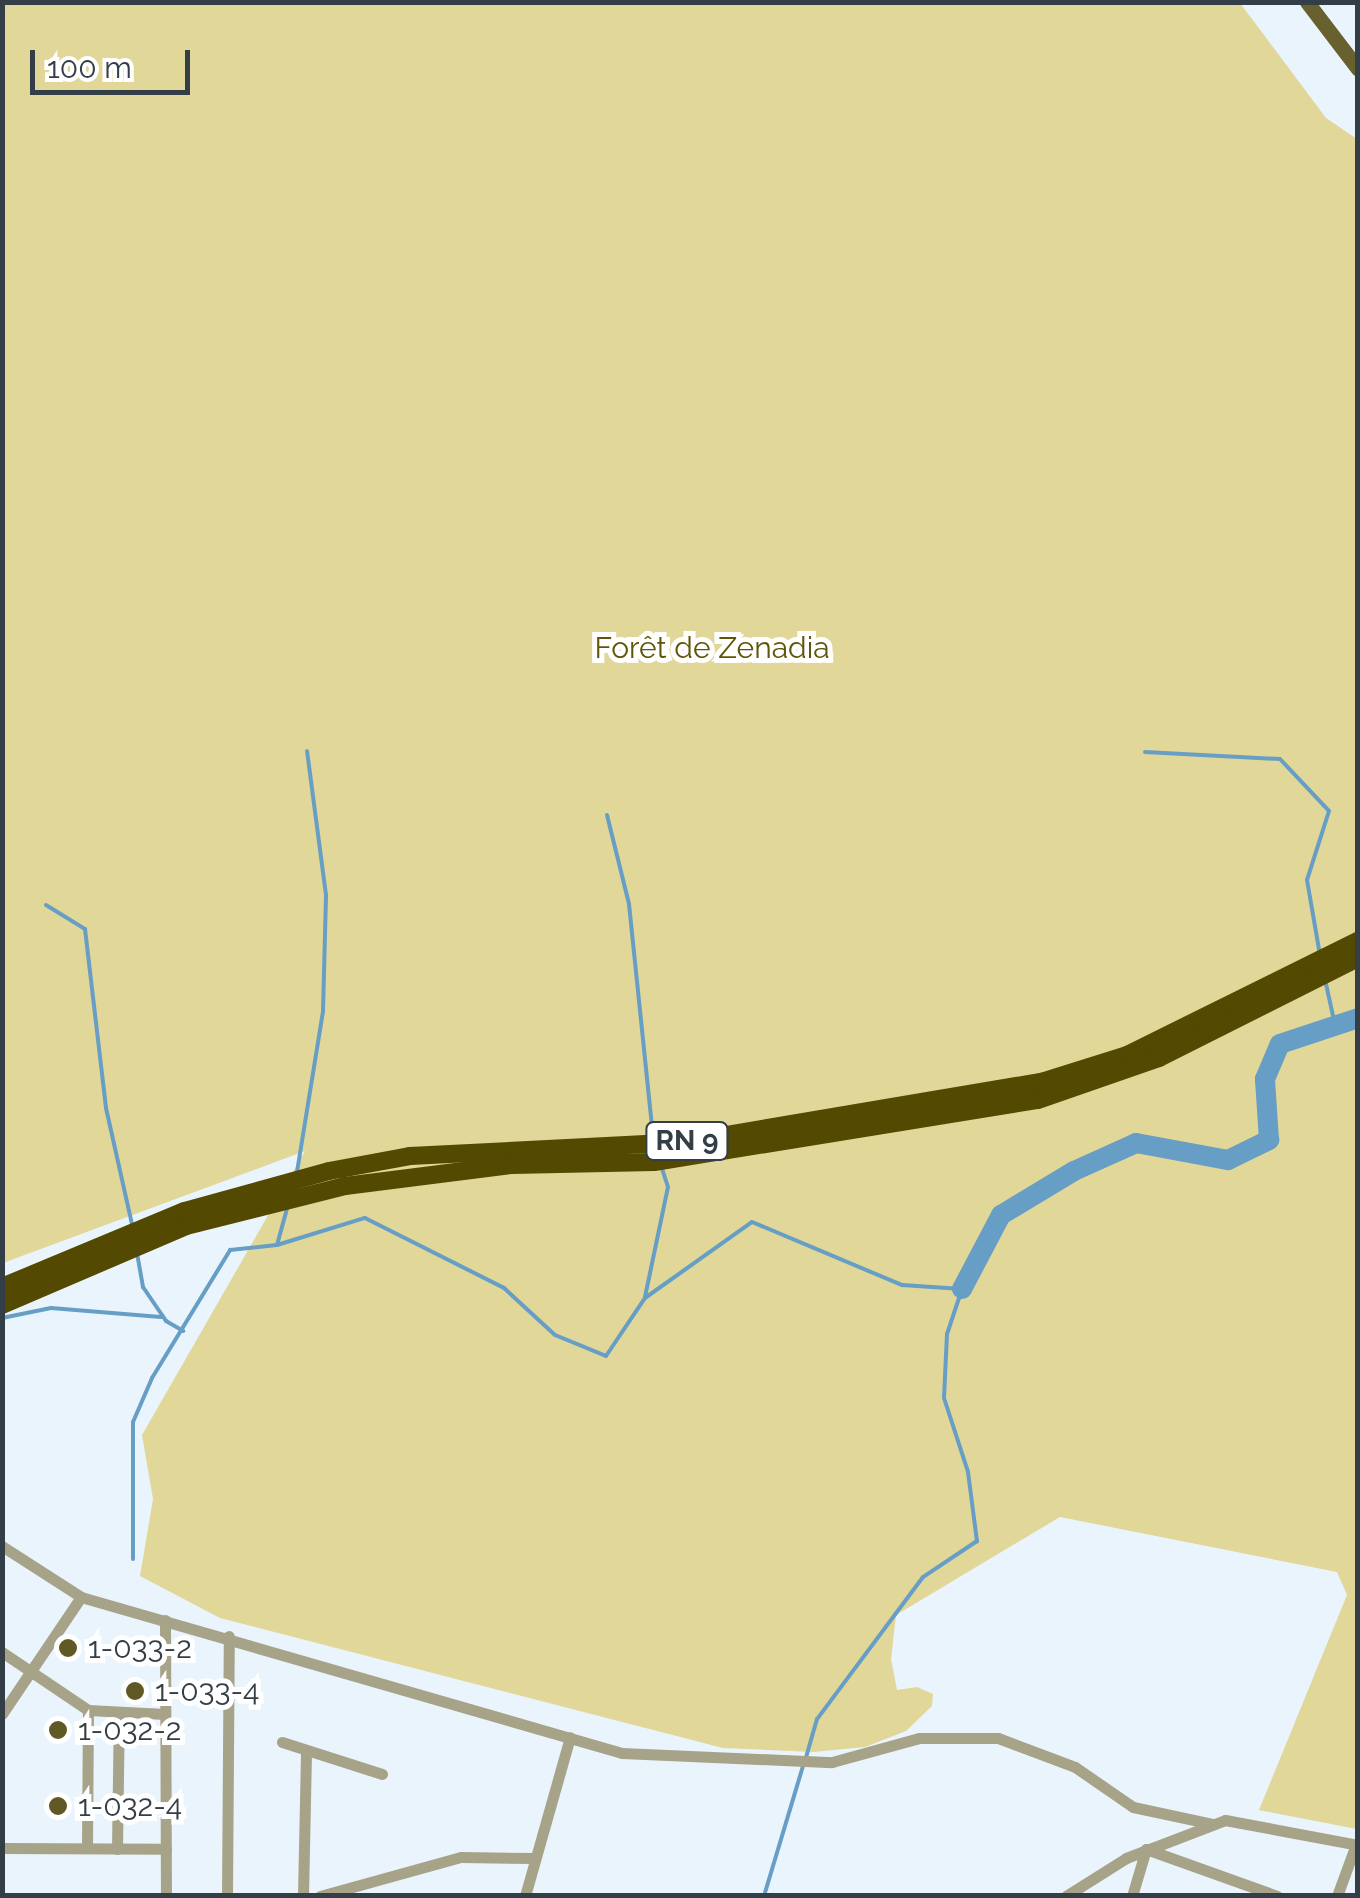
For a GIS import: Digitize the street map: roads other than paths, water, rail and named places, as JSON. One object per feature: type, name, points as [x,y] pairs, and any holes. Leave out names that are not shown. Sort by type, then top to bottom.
[{"type":"highway","name":"RN 9","points":[[2,1287],[186,1211],[329,1171],[410,1156],[685,1142],[1040,1082],[1127,1055],[1358,941]]},
{"type":"highway","name":"RN 9","points":[[2,1304],[186,1226],[345,1186],[512,1164],[654,1162],[1038,1100],[1127,1072],[1358,958]]},
{"type":"main road","points":[[1307,2],[1358,70]]},
{"type":"street","points":[[2,1546],[81,1597],[229,1636],[622,1753],[744,1762],[832,1762],[918,1738],[998,1738],[1075,1768],[1133,1807],[1212,1824]]},
{"type":"street","points":[[2,1714],[81,1597]]},
{"type":"street","points":[[165,1620],[166,1896]]},
{"type":"street","points":[[227,1896],[229,1636]]},
{"type":"street","points":[[2,1652],[88,1710],[166,1714]]},
{"type":"street","points":[[86,1848],[88,1710]]},
{"type":"street","points":[[117,1848],[119,1712]]},
{"type":"street","points":[[526,1896],[570,1737]]},
{"type":"street","points":[[282,1742],[382,1774]]},
{"type":"street","points":[[303,1896],[306,1750]]},
{"type":"street","points":[[1066,1896],[1146,1848],[1212,1824],[1249,1821],[1357,1845],[1337,1896]]},
{"type":"street","points":[[2,1848],[166,1849]]},
{"type":"street","points":[[1132,1896],[1146,1848]]},
{"type":"street","points":[[1146,1848],[1277,1896]]},
{"type":"street","points":[[320,1896],[461,1857],[534,1858]]},
{"type":"waterway","points":[[297,1172],[323,1011],[326,895],[307,751]]},
{"type":"waterway","points":[[1145,752],[1280,759],[1329,811],[1307,880],[1320,955]]},
{"type":"waterway","points":[[607,815],[629,904],[653,1136]]},
{"type":"waterway","points":[[46,905],[85,929],[106,1108],[132,1224]]},
{"type":"waterway","points":[[1326,984],[1335,1025]]},
{"type":"waterway","points":[[962,1289],[1001,1215],[1074,1171],[1136,1143],[1228,1160],[1269,1140],[1265,1079],[1280,1044],[1358,1018]]},
{"type":"waterway","points":[[645,1297],[668,1187],[661,1165]]},
{"type":"waterway","points":[[277,1245],[288,1205]]},
{"type":"waterway","points":[[133,1559],[133,1422],[152,1378],[230,1250],[277,1245],[365,1218],[504,1288],[555,1335],[606,1356],[645,1298],[752,1222],[902,1285],[962,1289],[947,1334],[944,1398],[968,1472],[977,1541],[923,1577],[817,1719],[806,1757]]},
{"type":"waterway","points":[[137,1253],[143,1287],[166,1321],[183,1331]]},
{"type":"waterway","points":[[2,1318],[51,1308],[161,1317]]},
{"type":"waterway","points":[[764,1896],[803,1766]]},
{"type":"place","name":"1-033-2","points":[[68,1648]]},
{"type":"place","name":"1-033-4","points":[[135,1691]]},
{"type":"place","name":"1-032-2","points":[[58,1730]]},
{"type":"place","name":"1-032-4","points":[[58,1806]]},
{"type":"park label","name":"Forêt de Zenadia","points":[[712,648]]}]
